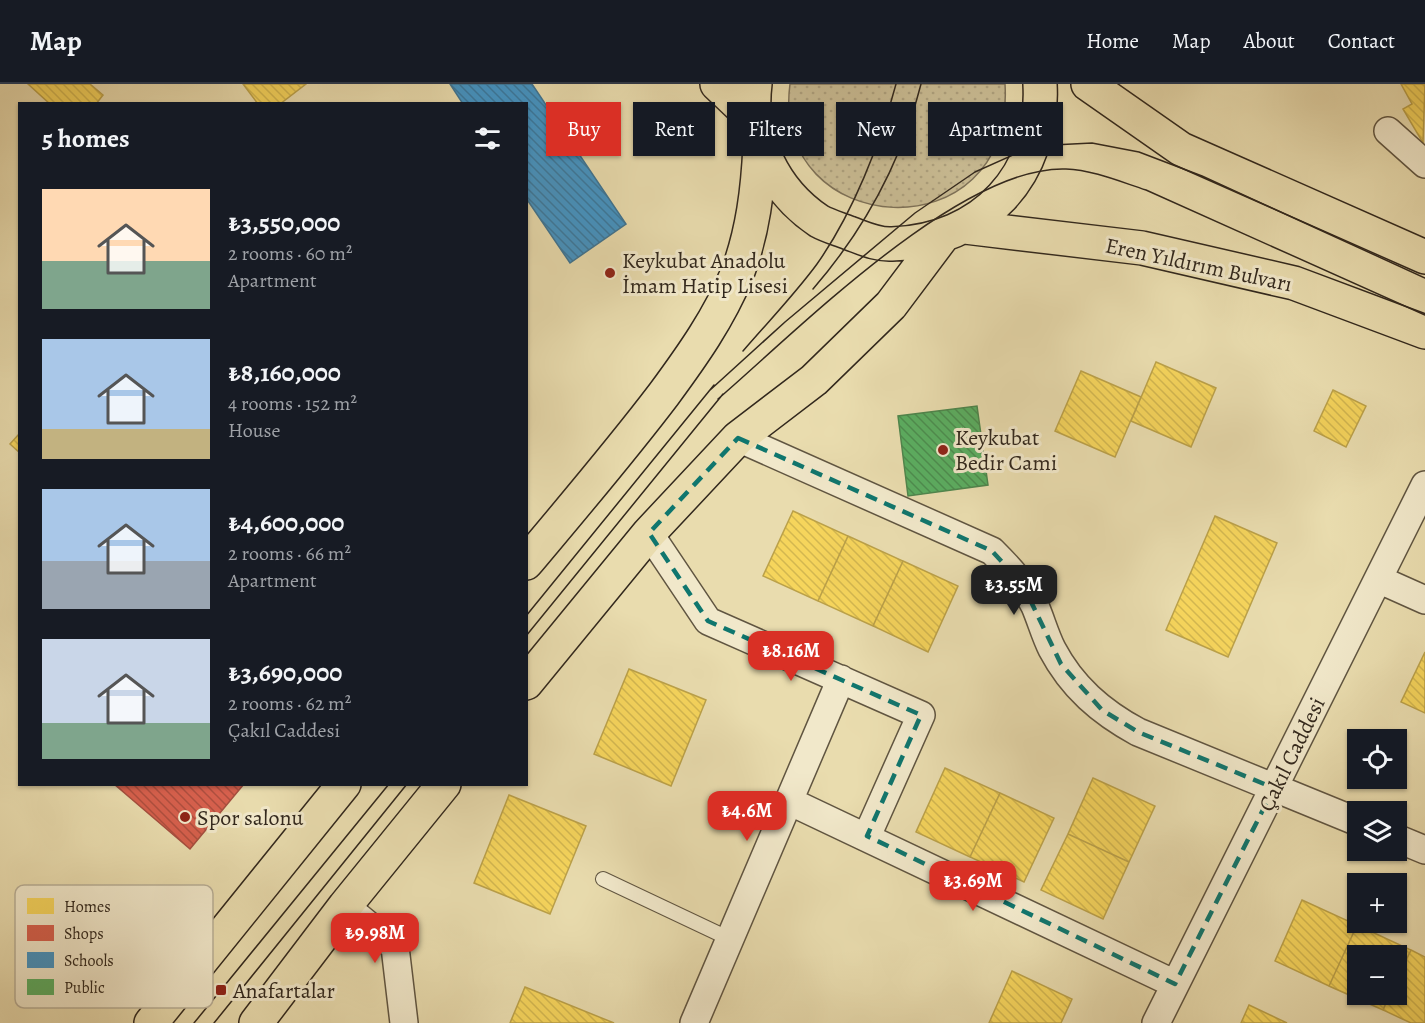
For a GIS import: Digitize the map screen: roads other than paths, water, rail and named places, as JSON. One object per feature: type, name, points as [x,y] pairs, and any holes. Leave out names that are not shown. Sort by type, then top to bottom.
[{"type":"main road","points":[[717,84],[732,102]]},
{"type":"main road","points":[[755,84],[756,102]]},
{"type":"main road","points":[[769,156],[784,189],[821,222],[877,243],[892,244],[953,232],[986,213],[1019,176],[1038,129],[1040,84]]},
{"type":"main road","points":[[1089,84],[1181,149],[1425,257]]},
{"type":"main road","points":[[528,561],[645,419],[707,333],[724,304],[747,243],[755,210],[757,156]]},
{"type":"main road","points":[[528,681],[649,533],[738,438],[823,372],[891,305],[953,232]]},
{"type":"main road","name":"Eren Yıldırım Bulvarı","points":[[953,232],[1142,248],[1294,283],[1425,332]]},
{"type":"main road","points":[[213,946],[342,786]]},
{"type":"main road","points":[[256,1023],[345,906],[442,786]]},
{"type":"main road","points":[[151,1023],[163,1008]]},
{"type":"street","points":[[1388,131],[1425,164]]},
{"type":"street","points":[[738,438],[992,551],[1023,585],[1061,664],[1086,696],[1102,710],[1138,732],[1347,818]]},
{"type":"street","name":"Çakıl Caddesi","points":[[1156,1023],[1425,485]]},
{"type":"street","points":[[649,533],[708,621],[921,715],[867,836]]},
{"type":"street","points":[[1378,579],[1425,600]]},
{"type":"street","points":[[694,1023],[841,679]]},
{"type":"street","points":[[789,801],[1175,984]]},
{"type":"street","points":[[1407,843],[1425,850]]},
{"type":"street","points":[[345,906],[395,947],[404,1023]]},
{"type":"lane","points":[[603,879],[730,939]]},
{"type":"tram line","points":[[743,351],[809,275],[830,244],[864,177],[896,84]]},
{"type":"tram line","points":[[813,289],[849,243],[879,193],[903,140],[921,84]]},
{"type":"tram line","points":[[709,391],[785,322],[915,213],[975,172],[1033,146],[1092,143],[1139,152],[1202,176],[1425,278]]},
{"type":"tram line","points":[[718,399],[835,295],[931,222],[978,194],[1024,175],[1066,169],[1097,174],[1146,190],[1425,315]]},
{"type":"tram line","points":[[528,614],[714,385]]},
{"type":"tram line","points":[[528,634],[723,394]]},
{"type":"tram line","points":[[213,1000],[387,786]]},
{"type":"tram line","points":[[214,1023],[405,786]]},
{"type":"tram line","points":[[194,1023],[206,1008]]},
{"type":"place","name":"Keykubat Anadolu İmam Hatip Lisesi","points":[[610,273]]},
{"type":"place","name":"Keykubat Bedir Cami","points":[[943,450]]},
{"type":"place","name":"Spor salonu","points":[[185,817]]},
{"type":"place","name":"Anafartalar","points":[[221,990]]}]
